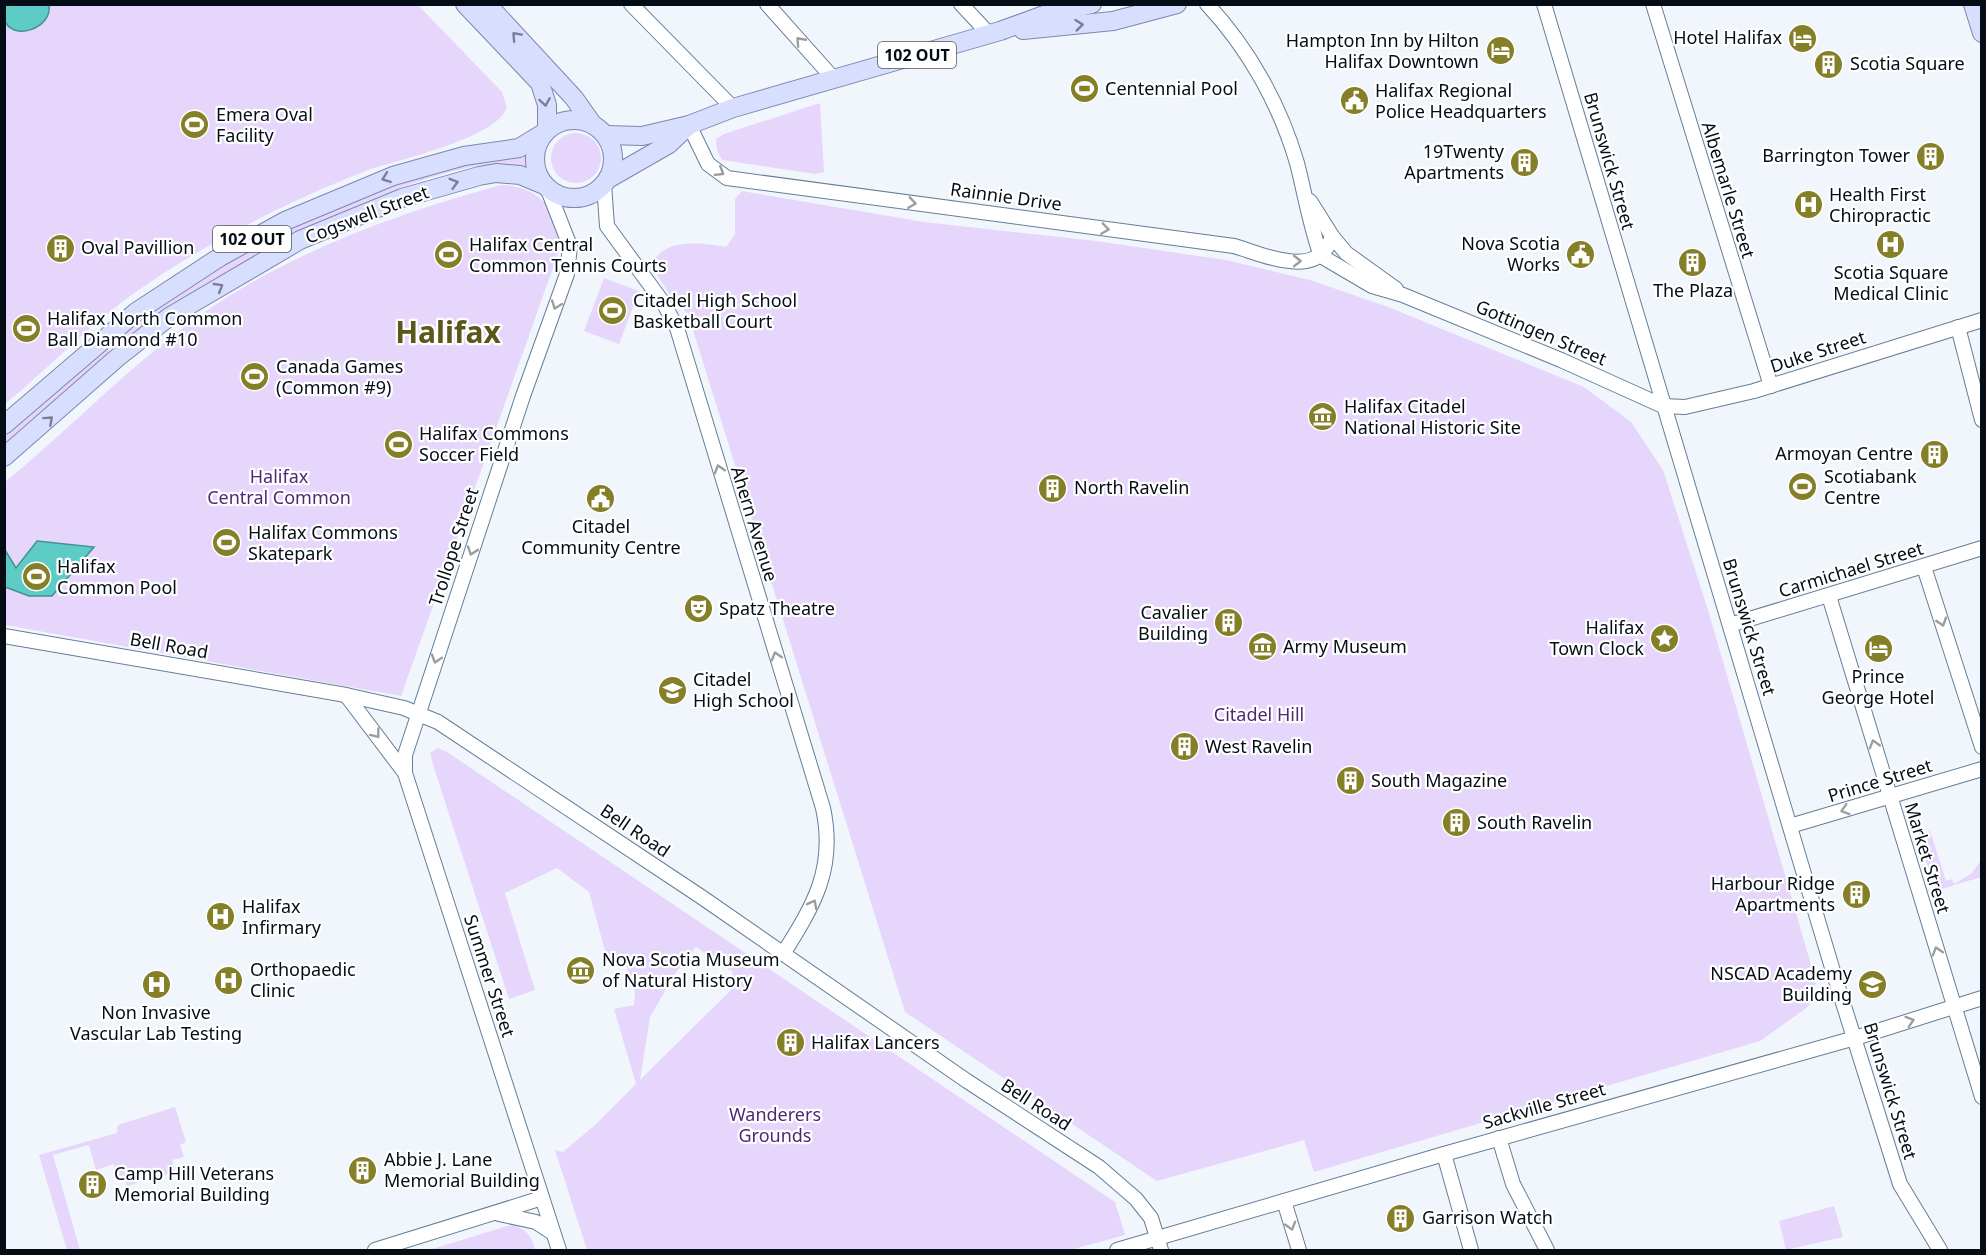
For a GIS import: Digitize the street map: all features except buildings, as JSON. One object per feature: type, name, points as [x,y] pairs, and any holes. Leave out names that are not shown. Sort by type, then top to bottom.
[{"type":"main road","points":[[465,4],[540,83],[547,105],[544,131],[534,155],[538,176],[546,188],[569,198],[593,193],[606,182],[669,144],[689,125]]},
{"type":"main road","points":[[487,4],[574,98],[600,130],[612,156],[606,182]]},
{"type":"main road","name":"102 OUT","points":[[544,131],[568,121],[600,130],[642,136],[689,125],[733,108],[995,33],[1047,14],[1092,4]]},
{"type":"main road","points":[[995,33],[1113,21],[1177,4]]},
{"type":"main road","points":[[1973,4],[1982,33]]},
{"type":"main road","name":"Cogswell Street","points":[[4,425],[136,312],[220,257],[285,221],[393,176],[464,156],[519,148],[544,131]]},
{"type":"main road","name":"Cogswell Street","points":[[4,457],[118,357],[170,317],[300,240],[402,198],[479,176],[496,173],[520,175],[546,188]]},
{"type":"street","points":[[631,4],[733,108]]},
{"type":"street","points":[[767,4],[833,78]]},
{"type":"street","points":[[961,4],[995,33]]},
{"type":"street","name":"Gottingen Street","points":[[1207,4],[1234,36],[1264,83],[1296,161],[1312,232],[1321,256],[1332,265],[1372,286],[1403,295],[1561,360],[1663,406]]},
{"type":"street","name":"Brunswick Street","points":[[1544,4],[1663,406],[1900,1184],[1940,1251]]},
{"type":"street","name":"Albemarle Street","points":[[1653,4],[1771,386]]},
{"type":"street","name":"Rainnie Drive","points":[[689,125],[708,164],[727,178],[1234,246],[1292,262],[1312,261],[1321,256]]},
{"type":"street","name":"Ahern Avenue","points":[[606,182],[607,226],[664,304],[677,328],[823,808],[827,845],[823,878],[809,911],[783,954]]},
{"type":"street","name":"Trollope Street","points":[[419,713],[567,273],[570,246],[546,188]]},
{"type":"street","name":"Gottingen Street","points":[[1305,194],[1346,253],[1403,295]]},
{"type":"street","points":[[1321,256],[1329,248],[1332,236]]},
{"type":"street","name":"Duke Street","points":[[1663,406],[1685,407],[1708,403],[1771,386],[1982,320]]},
{"type":"street","points":[[1958,327],[1982,420]]},
{"type":"street","name":"Carmichael Street","points":[[1731,626],[1982,548]]},
{"type":"street","points":[[1924,567],[1982,747]]},
{"type":"street","name":"Market Street","points":[[1829,596],[1982,1096]]},
{"type":"street","name":"Bell Road","points":[[4,636],[346,695],[419,713],[507,768],[967,1081],[1099,1167],[1136,1198],[1151,1218],[1159,1245]]},
{"type":"street","points":[[346,695],[405,773]]},
{"type":"street","name":"Summer Street","points":[[419,713],[405,755],[405,773],[559,1251]]},
{"type":"street","name":"Prince Street","points":[[1790,826],[1982,769]]},
{"type":"street","name":"Sackville Street","points":[[1118,1251],[1159,1245],[1284,1201],[1855,1038],[1982,998]]},
{"type":"street","points":[[1499,1138],[1513,1185],[1547,1251]]},
{"type":"street","points":[[1444,1154],[1471,1251]]},
{"type":"street","points":[[375,1251],[542,1198]]},
{"type":"street","points":[[1284,1201],[1299,1251]]},
{"type":"street","points":[[494,1213],[521,1217],[554,1233]]},
{"type":"green space","points":[[5,5],[418,5],[502,92],[507,107],[499,118],[485,129],[445,146],[366,171],[304,197],[239,229],[176,265],[91,327],[5,404]]},
{"type":"green space","points":[[820,103],[824,172],[815,174],[722,160],[717,150],[716,139],[724,134]]},
{"type":"green space","points":[[576,133],[590,137],[597,144],[601,158],[597,172],[590,179],[576,183],[562,179],[555,172],[551,158],[555,144],[562,137]]},
{"type":"green space","points":[[526,151],[529,155],[526,170],[488,165],[434,176],[333,217],[263,252],[214,280],[166,311],[120,345],[115,341],[140,314],[280,231],[415,172]]},
{"type":"green space","name":"Halifax Central Common","points":[[501,185],[527,190],[545,204],[556,224],[559,251],[401,696],[5,625],[5,482],[148,356],[232,294],[305,255],[383,222]]},
{"type":"green space","name":"Citadel Hill","points":[[742,191],[924,222],[1096,241],[1226,260],[1310,280],[1388,307],[1584,387],[1631,422],[1663,470],[1708,610],[1816,982],[1809,1006],[1760,1041],[1314,1172],[1304,1140],[1157,1181],[905,1012],[688,314],[675,302],[651,266],[656,257],[673,246],[706,244],[726,247],[735,234],[735,199]]},
{"type":"green space","name":"Citadel High School Basketball Court","points":[[604,278],[639,291],[619,344],[584,331]]},
{"type":"green space","points":[[103,348],[108,349],[110,356],[5,448],[5,436]]},
{"type":"green space","name":"Wanderers Grounds","points":[[438,748],[447,752],[1115,1202],[1125,1235],[1070,1250],[587,1250],[555,1150],[563,1152],[595,1125],[636,1084],[614,1009],[634,1005],[635,993],[624,957],[608,962],[589,892],[557,868],[505,893],[535,990],[509,999],[430,753]],"holes":[[[696,947],[732,971],[734,987],[640,1080],[650,1017],[675,974]]]},
{"type":"green space","points":[[1930,831],[1946,881],[1952,879],[1954,884],[1972,873],[1981,860],[1981,877],[1935,891],[1918,835]]},
{"type":"green space","points":[[175,1107],[186,1142],[180,1145],[184,1157],[172,1160],[175,1172],[127,1186],[123,1175],[118,1177],[114,1164],[96,1170],[89,1145],[53,1155],[80,1250],[67,1250],[39,1155],[117,1133],[118,1125]]},
{"type":"green space","points":[[1834,1206],[1843,1237],[1786,1250],[1779,1221]]},
{"type":"green space","points":[[511,1225],[528,1233],[535,1250],[429,1250]]},
{"type":"water","points":[[4,5],[49,5],[49,13],[39,26],[31,30],[15,30],[8,26],[4,19]]},
{"type":"water","name":"Halifax Common Pool","points":[[37,541],[94,547],[52,596],[29,596],[5,587],[5,550],[16,568]]},
{"type":"place","name":"Hotel Halifax","points":[[1803,38]]},
{"type":"place","name":"Hampton Inn by Hilton Halifax Downtown","points":[[1500,51]]},
{"type":"place","name":"Scotia Square","points":[[1829,64]]},
{"type":"place","name":"Centennial Pool","points":[[1084,89]]},
{"type":"place","name":"Halifax Regional Police Headquarters","points":[[1354,101]]},
{"type":"place","name":"Emera Oval Facility","points":[[195,125]]},
{"type":"place","name":"Barrington Tower","points":[[1931,156]]},
{"type":"place","name":"19Twenty Apartments","points":[[1525,162]]},
{"type":"place","name":"Health First Chiropractic","points":[[1808,205]]},
{"type":"place","name":"Scotia Square Medical Clinic","points":[[1891,244]]},
{"type":"place","name":"Oval Pavillion","points":[[60,248]]},
{"type":"place","name":"Nova Scotia Works","points":[[1581,254]]},
{"type":"place","name":"Halifax Central Common Tennis Courts","points":[[448,255]]},
{"type":"place","name":"The Plaza","points":[[1693,262]]},
{"type":"place","name":"Citadel High School Basketball Court","points":[[612,311]]},
{"type":"place","name":"Halifax North Common Ball Diamond #10","points":[[26,329]]},
{"type":"place","name":"Canada Games (Common #9)","points":[[255,377]]},
{"type":"place","name":"Halifax Citadel National Historic Site","points":[[1323,417]]},
{"type":"place","name":"Halifax Commons Soccer Field","points":[[398,444]]},
{"type":"place","name":"Armoyan Centre","points":[[1934,454]]},
{"type":"place","name":"Scotiabank Centre","points":[[1803,487]]},
{"type":"place","name":"North Ravelin","points":[[1053,488]]},
{"type":"place","name":"Citadel Community Centre","points":[[601,498]]},
{"type":"place","name":"Halifax Commons Skatepark","points":[[227,543]]},
{"type":"place","name":"Halifax Common Pool","points":[[36,577]]},
{"type":"place","name":"Spatz Theatre","points":[[698,609]]},
{"type":"place","name":"Cavalier Building","points":[[1229,623]]},
{"type":"place","name":"Halifax Town Clock","points":[[1665,638]]},
{"type":"place","name":"Army Museum","points":[[1262,647]]},
{"type":"place","name":"Prince George Hotel","points":[[1878,648]]},
{"type":"place","name":"Citadel High School","points":[[672,690]]},
{"type":"place","name":"West Ravelin","points":[[1184,747]]},
{"type":"place","name":"South Magazine","points":[[1350,781]]},
{"type":"place","name":"South Ravelin","points":[[1456,823]]},
{"type":"place","name":"Harbour Ridge Apartments","points":[[1856,894]]},
{"type":"place","name":"Halifax Infirmary","points":[[221,917]]},
{"type":"place","name":"Nova Scotia Museum of Natural History","points":[[581,970]]},
{"type":"place","name":"Orthopaedic Clinic","points":[[229,980]]},
{"type":"place","name":"Non Invasive Vascular Lab Testing","points":[[156,984]]},
{"type":"place","name":"NSCAD Academy Building","points":[[1873,984]]},
{"type":"place","name":"Halifax Lancers","points":[[790,1043]]},
{"type":"place","name":"Abbie J. Lane Memorial Building","points":[[363,1170]]},
{"type":"place","name":"Camp Hill Veterans Memorial Building","points":[[93,1184]]},
{"type":"place","name":"Garrison Watch","points":[[1401,1218]]},
{"type":"district","name":"Halifax","points":[[448,333]]}]
